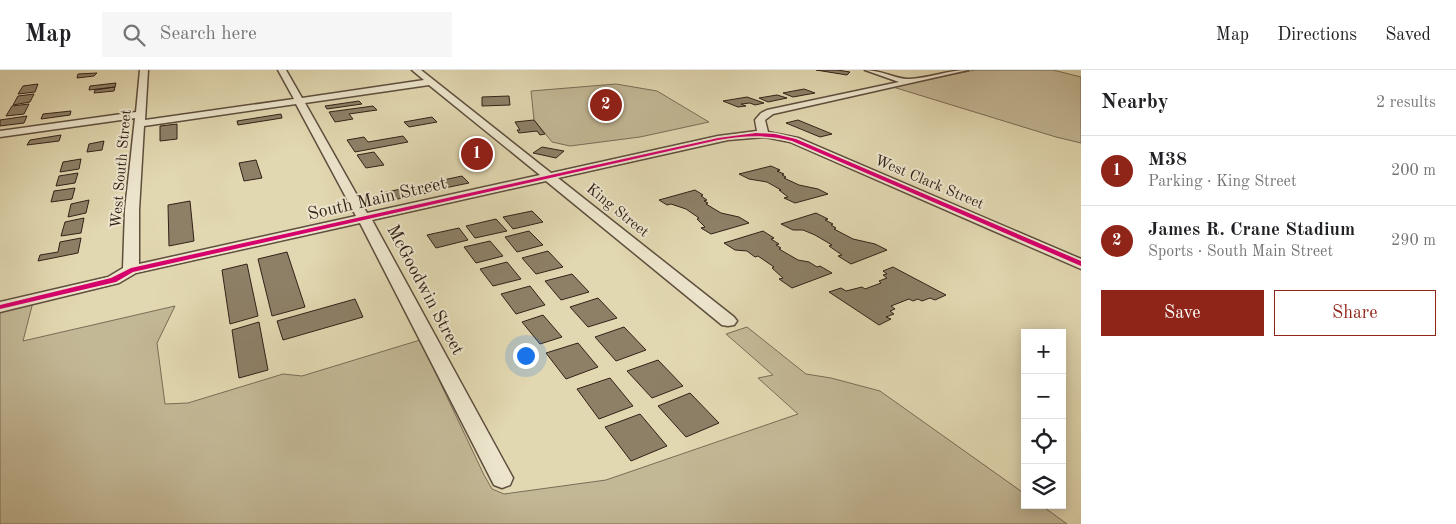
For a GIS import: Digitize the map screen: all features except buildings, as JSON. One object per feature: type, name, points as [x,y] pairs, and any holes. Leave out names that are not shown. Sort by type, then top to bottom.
[{"type":"street","name":"West South Street","points":[[131,270],[132,210],[144,70]]},
{"type":"street","name":"McGoodwin Street","points":[[282,70],[502,478]]},
{"type":"street","name":"King Street","points":[[416,70],[728,321]]},
{"type":"street","points":[[869,70],[908,81]]},
{"type":"street","points":[[763,134],[760,120],[764,114],[770,112],[964,70]]},
{"type":"street","points":[[0,134],[299,101],[430,82]]},
{"type":"street","name":"South Main Street","points":[[0,307],[113,280],[131,270],[718,139],[744,134],[763,134]]},
{"type":"street","name":"West Clark Street","points":[[763,134],[794,140],[1081,264]]},
{"type":"shaded area","points":[[975,70],[1053,70],[1081,77],[1081,143],[893,87]]},
{"type":"shaded area","points":[[616,84],[657,91],[709,122],[640,137],[570,146],[552,142],[534,120],[531,91]]},
{"type":"shaded area","points":[[33,302],[23,341],[175,306],[157,343],[165,404],[188,403],[283,374],[302,376],[420,340],[484,475],[492,489],[504,494],[606,480],[798,414],[758,378],[773,375],[726,334],[747,327],[806,374],[831,378],[880,391],[1021,491],[1021,509],[1046,509],[1067,524],[0,524],[0,310]]},
{"type":"cycle path","points":[[0,307],[113,280],[131,270],[718,139],[756,134],[775,135],[794,140],[1081,264]]},
{"type":"place","name":"James R. Crane Stadium","points":[[606,105]]},
{"type":"place","name":"M38","points":[[477,154]]}]
